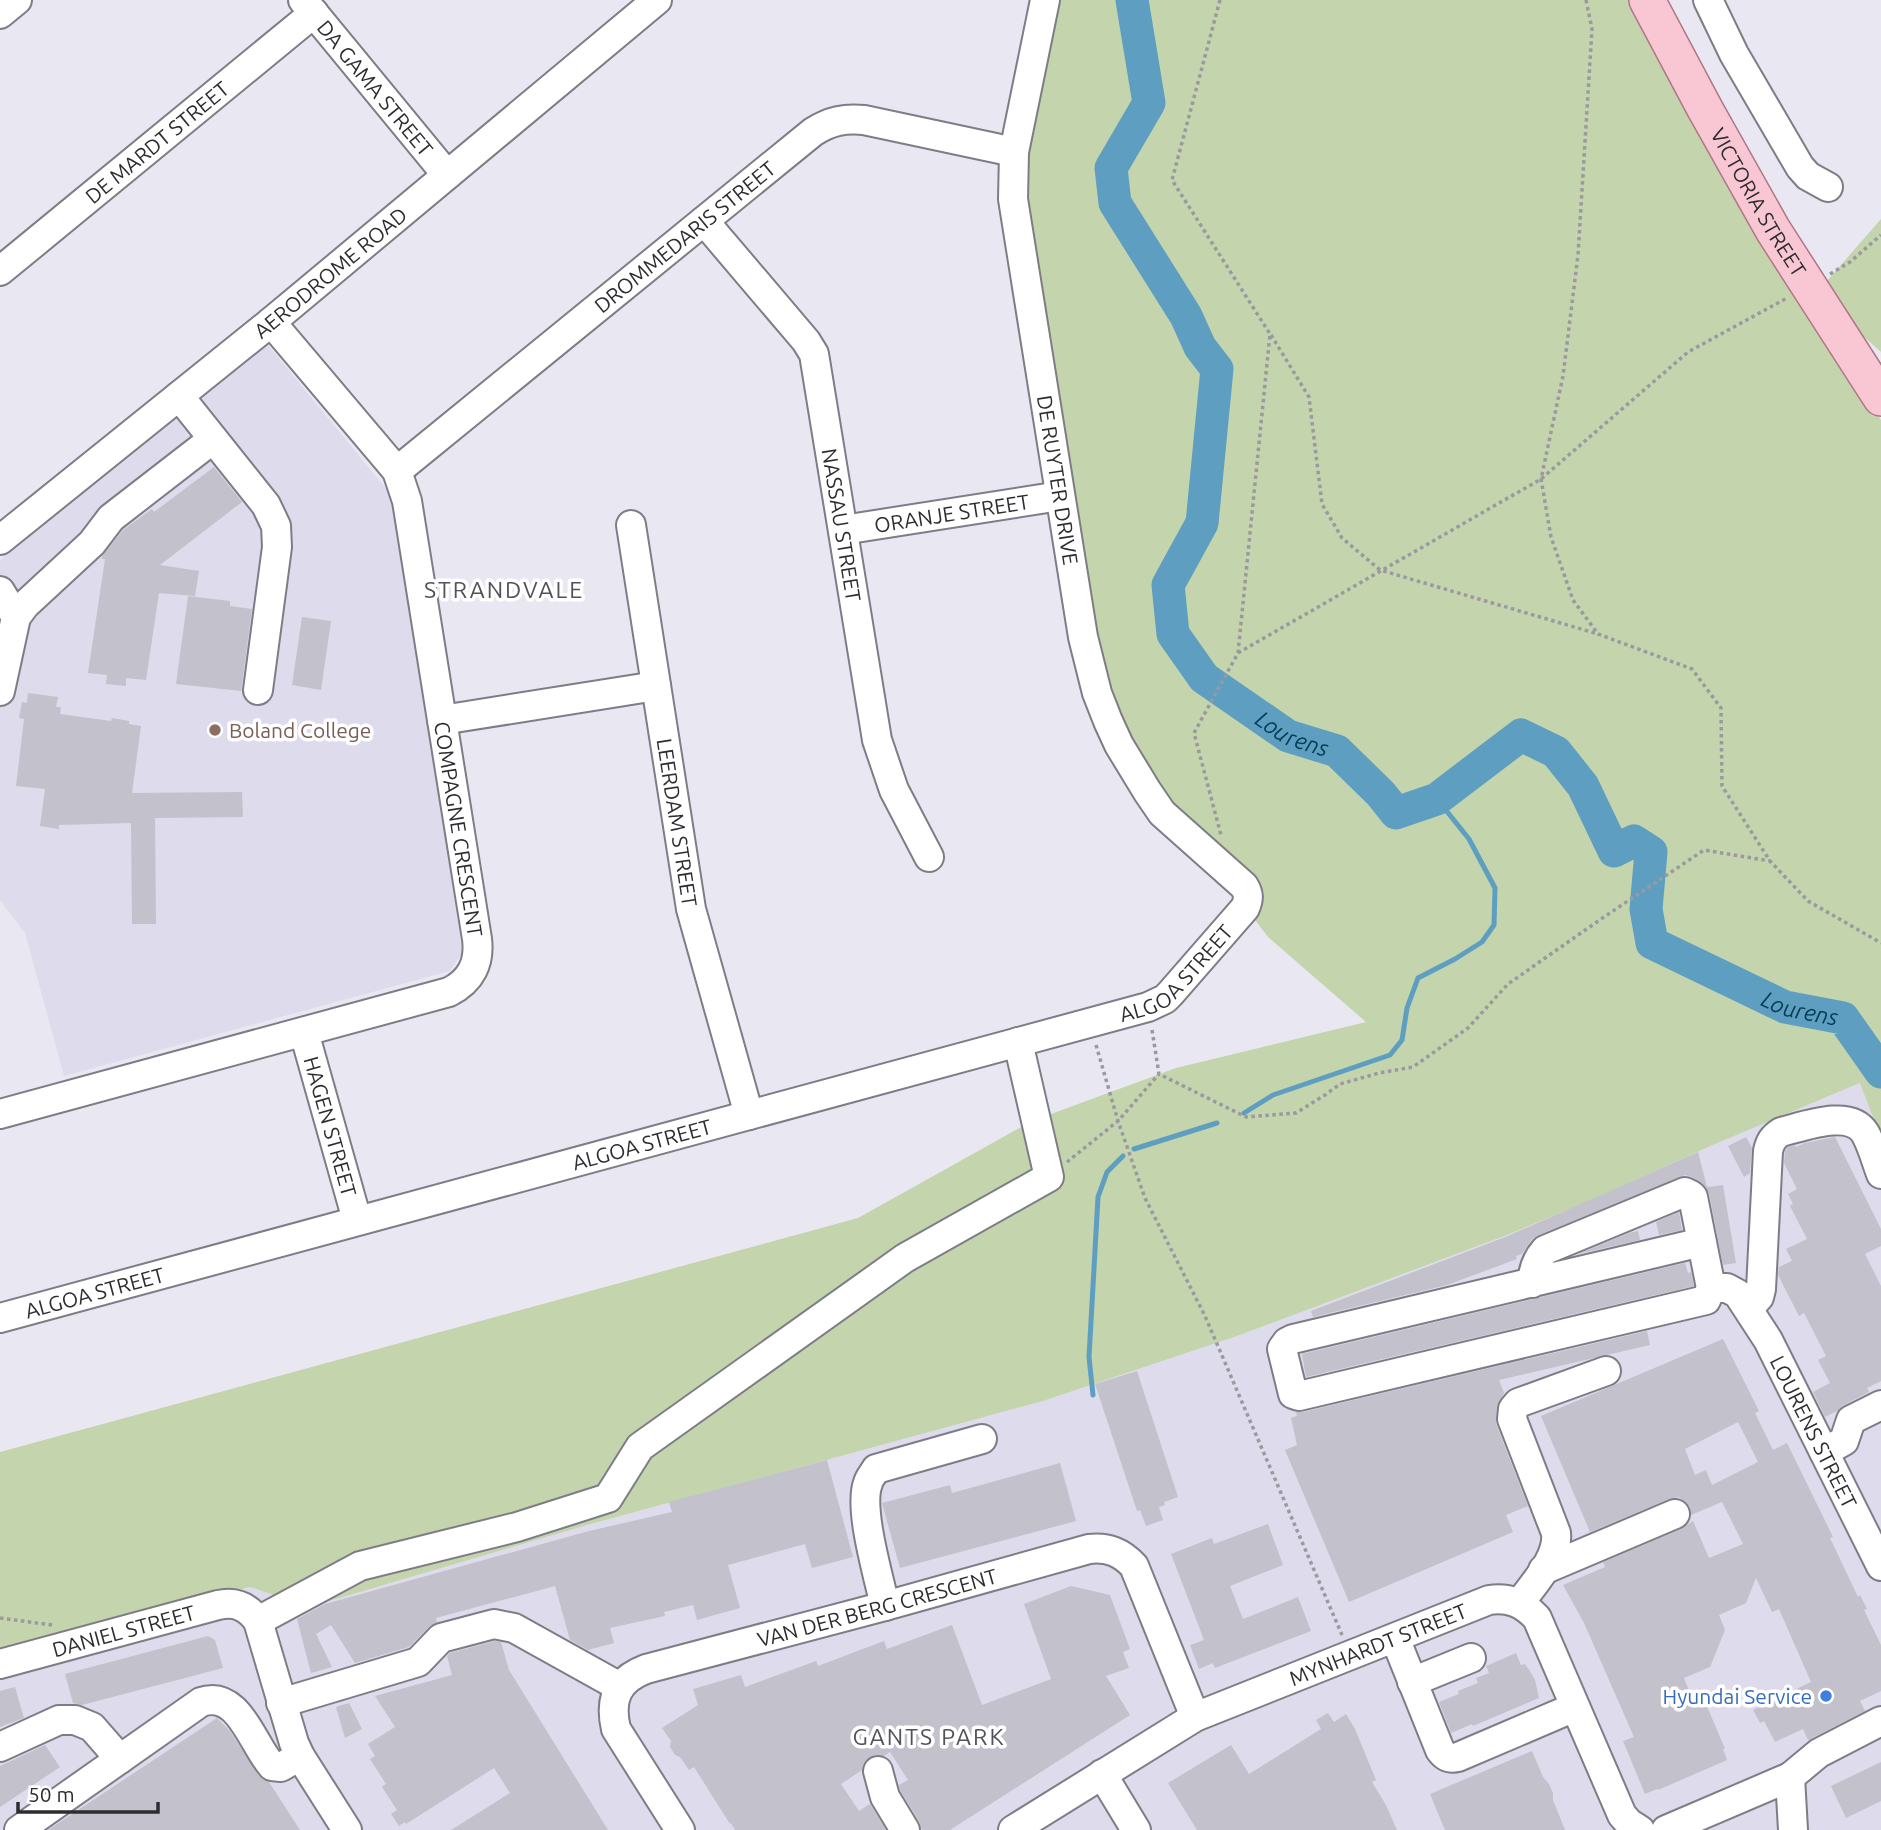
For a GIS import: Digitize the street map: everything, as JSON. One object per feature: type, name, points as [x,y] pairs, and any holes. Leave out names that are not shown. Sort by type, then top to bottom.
[{"type":"main road","name":"VICTORIA STREET","points":[[1647,0],[1738,170],[1808,286],[1881,398]]},
{"type":"street","points":[[0,14],[17,0]]},
{"type":"street","name":"AERODROME ROAD","points":[[0,540],[271,322],[657,0]]},
{"type":"street","name":"DE RUYTER DRIVE","points":[[1045,0],[1014,152],[1013,199],[1083,637],[1097,693],[1132,769],[1162,813],[1244,886],[1248,892],[1245,908]]},
{"type":"street","points":[[1708,0],[1734,54],[1800,167],[1808,176],[1828,187]]},
{"type":"street","name":"DA GAMA STREET","points":[[308,7],[447,175]]},
{"type":"street","name":"DE MARDT STREET","points":[[0,271],[308,7]]},
{"type":"street","name":"DROMMEDARIS STREET","points":[[397,471],[822,126],[842,119],[864,120],[1014,152]]},
{"type":"street","name":"NASSAU STREET","points":[[704,221],[806,341],[814,354],[877,740],[894,790],[929,857]]},
{"type":"street","name":"COMPAGNE CRESCENT","points":[[0,1114],[449,992],[466,981],[476,965],[477,939],[407,501],[397,471],[271,322]]},
{"type":"street","points":[[178,396],[266,505],[276,526],[277,547],[258,690]]},
{"type":"street","points":[[1,682],[16,617],[25,605],[92,543],[111,518],[214,439]]},
{"type":"street","name":"ORANJE STREET","points":[[843,530],[1060,496]]},
{"type":"street","name":"LEERDAM STREET","points":[[631,526],[691,909],[749,1115]]},
{"type":"street","points":[[0,591],[16,617]]},
{"type":"street","points":[[442,720],[656,686]]},
{"type":"street","name":"ALGOA STREET","points":[[0,1318],[1148,1007],[1170,994],[1245,908]]},
{"type":"street","name":"HAGEN STREET","points":[[304,1032],[358,1220]]},
{"type":"street","points":[[335,1825],[289,1729],[252,1615],[359,1566],[517,1527],[608,1498],[640,1447],[905,1258],[1049,1177],[1018,1042]]},
{"type":"street","points":[[1711,1288],[1735,1291],[1745,1303],[1759,1297],[1768,1151],[1772,1139],[1780,1132],[1826,1121],[1843,1121],[1858,1125],[1865,1132],[1881,1174]]},
{"type":"street","points":[[1532,1283],[1536,1262],[1545,1250],[1685,1192],[1693,1198],[1702,1242],[1711,1288],[1706,1300],[1299,1396],[1293,1394],[1282,1353],[1287,1342],[1532,1283],[1702,1242]]},
{"type":"street","name":"LOURENS STREET","points":[[1745,1303],[1768,1340],[1881,1566]]},
{"type":"street","points":[[1606,1371],[1518,1403],[1513,1409],[1512,1419],[1556,1533],[1556,1550],[1520,1603],[1537,1618],[1622,1815],[1640,1830]]},
{"type":"street","points":[[1824,1452],[1844,1441],[1851,1420],[1881,1405]]},
{"type":"street","points":[[885,1606],[866,1515],[868,1483],[876,1469],[982,1439]]},
{"type":"street","points":[[1543,1570],[1675,1514]]},
{"type":"street","name":"VAN DER BERG CRESCENT","points":[[620,1687],[630,1677],[646,1669],[1098,1548],[1114,1551],[1128,1560],[1138,1574],[1195,1717]]},
{"type":"street","name":"MYNHARDT STREET","points":[[1013,1830],[1195,1717],[1489,1600],[1520,1603]]},
{"type":"street","name":"DANIEL STREET","points":[[0,1664],[218,1605],[233,1604],[252,1615]]},
{"type":"street","points":[[281,1703],[418,1662],[440,1638],[494,1624],[514,1628],[620,1687],[613,1710],[616,1729],[680,1830]]},
{"type":"street","points":[[1395,1638],[1440,1750],[1447,1757],[1453,1758],[1576,1707]]},
{"type":"street","points":[[1412,1682],[1471,1658]]},
{"type":"street","points":[[19,1830],[201,1702],[224,1702],[235,1710],[272,1766],[281,1768],[300,1756]]},
{"type":"street","points":[[0,1747],[59,1720],[75,1720],[92,1727],[120,1759]]},
{"type":"street","points":[[1666,1830],[1790,1777],[1819,1753],[1881,1721]]},
{"type":"street","points":[[878,1770],[885,1797],[905,1830]]},
{"type":"street","points":[[1102,1774],[1136,1830]]},
{"type":"street","points":[[1790,1777],[1793,1830]]},
{"type":"path","points":[[1220,0],[1172,180],[1309,397],[1322,504],[1342,538],[1380,570],[1598,634],[1692,669],[1721,708],[1722,786],[1770,860],[1808,901],[1881,943]]},
{"type":"path","points":[[1586,0],[1592,29],[1578,255],[1563,376],[1541,479],[1551,537],[1573,600],[1598,634]]},
{"type":"path","points":[[1238,653],[1541,479],[1688,352],[1850,262],[1881,235]]},
{"type":"path","points":[[1224,844],[1194,733],[1238,653],[1270,334]]},
{"type":"path","points":[[1159,1074],[1246,1116],[1296,1112],[1339,1084],[1413,1067],[1468,1028],[1508,984],[1704,850],[1770,860]]},
{"type":"path","points":[[1148,1007],[1159,1074]]},
{"type":"path","points":[[1089,1023],[1118,1121],[1145,1198],[1205,1316],[1350,1656]]},
{"type":"path","points":[[1049,1177],[1118,1121],[1159,1074]]},
{"type":"shaded area","name":"Boland College","points":[[264,340],[396,501],[462,953],[450,971],[64,1076],[25,933],[0,900],[0,560]]},
{"type":"shaded area","points":[[1861,1083],[1881,1138],[1881,1830],[0,1830],[0,1654],[251,1587],[309,1607],[587,1525],[1043,1401],[1237,1336],[1507,1235]]},
{"type":"green space","points":[[1057,0],[1637,0],[1793,286],[1881,420],[1881,1138],[1860,1083],[1507,1235],[1237,1336],[1043,1401],[587,1525],[309,1607],[250,1587],[0,1654],[0,1452],[858,1218],[1032,1121],[1176,1068],[1366,1022],[1268,937],[1245,907],[1163,795],[1126,734],[1100,660],[1022,177]]},
{"type":"green space","points":[[1881,219],[1881,352],[1856,330],[1827,281]]},
{"type":"building","points":[[214,467],[242,502],[160,565],[199,571],[195,596],[159,593],[146,680],[126,678],[126,686],[106,684],[107,675],[88,673],[105,559],[102,559],[102,556],[123,530],[152,509],[154,512]]},
{"type":"building","points":[[188,596],[230,601],[230,606],[252,609],[241,691],[176,684]]},
{"type":"building","points":[[302,617],[331,621],[321,690],[292,685]]},
{"type":"building","points":[[28,693],[58,697],[56,707],[61,707],[60,714],[111,721],[112,718],[141,726],[132,793],[242,792],[243,817],[155,818],[156,924],[132,924],[131,823],[59,825],[59,829],[40,826],[45,789],[16,786],[24,719],[19,718],[22,702],[27,703]]},
{"type":"building","points":[[1746,1137],[1752,1148],[1750,1173],[1744,1177],[1728,1146]]},
{"type":"building","points":[[1835,1137],[1881,1229],[1881,1246],[1865,1254],[1881,1286],[1881,1381],[1867,1388],[1869,1392],[1825,1417],[1813,1392],[1830,1383],[1818,1360],[1826,1356],[1804,1313],[1799,1316],[1778,1275],[1779,1267],[1792,1261],[1786,1249],[1807,1239],[1790,1206],[1793,1204],[1788,1194],[1797,1189],[1784,1163],[1785,1151],[1795,1145],[1796,1147]]},
{"type":"building","points":[[1698,1152],[1707,1187],[1723,1185],[1736,1263],[1723,1265],[1709,1193],[1702,1183],[1685,1175],[1539,1235],[1532,1239],[1522,1254],[1516,1256],[1517,1259],[1447,1285],[1313,1317],[1311,1311],[1508,1236]]},
{"type":"building","points":[[1679,1212],[1682,1230],[1659,1235],[1656,1222]]},
{"type":"building","points":[[1638,1231],[1640,1240],[1578,1254],[1629,1233]]},
{"type":"building","points":[[1685,1263],[1688,1273],[1691,1272],[1694,1286],[1306,1377],[1302,1354]]},
{"type":"building","points":[[1647,1331],[1650,1345],[1499,1380],[1504,1393],[1497,1407],[1496,1424],[1528,1506],[1506,1515],[1513,1532],[1349,1602],[1285,1450],[1297,1445],[1291,1418],[1297,1416],[1296,1412]]},
{"type":"building","points":[[1723,1339],[1759,1411],[1755,1413],[1773,1450],[1787,1443],[1833,1537],[1830,1538],[1858,1597],[1860,1595],[1867,1609],[1864,1610],[1881,1645],[1881,1691],[1860,1701],[1865,1711],[1808,1740],[1803,1729],[1775,1742],[1764,1721],[1760,1723],[1753,1710],[1811,1682],[1779,1609],[1772,1612],[1756,1578],[1746,1603],[1719,1615],[1725,1630],[1710,1667],[1684,1678],[1696,1708],[1706,1704],[1727,1760],[1645,1794],[1623,1741],[1634,1737],[1584,1623],[1563,1585],[1605,1567],[1603,1562],[1681,1529],[1693,1521],[1709,1558],[1743,1544],[1722,1502],[1691,1515],[1690,1507],[1679,1497],[1590,1532],[1541,1416]],"holes":[[[1738,1422],[1758,1462],[1712,1485],[1706,1470],[1695,1475],[1685,1449]]]},
{"type":"building","points":[[1137,1371],[1178,1497],[1159,1507],[1163,1520],[1146,1526],[1140,1510],[1137,1511],[1095,1384]]},
{"type":"building","points":[[827,1460],[853,1557],[812,1568],[805,1544],[728,1565],[740,1608],[697,1620],[693,1605],[664,1612],[665,1616],[610,1628],[614,1643],[588,1650],[570,1640],[555,1586],[436,1618],[437,1622],[409,1647],[355,1663],[331,1625],[316,1634],[332,1667],[311,1673],[297,1619],[325,1604],[589,1531],[672,1512],[669,1502]]},
{"type":"building","points":[[1060,1463],[1076,1521],[900,1568],[882,1503],[950,1485],[952,1493]]},
{"type":"building","points":[[1268,1524],[1283,1565],[1230,1586],[1243,1619],[1298,1597],[1311,1631],[1215,1668],[1213,1663],[1199,1669],[1190,1645],[1204,1640],[1171,1554],[1212,1538],[1214,1544]]},
{"type":"building","points":[[1071,1586],[1110,1595],[1130,1649],[1123,1652],[1129,1668],[1106,1676],[1130,1715],[950,1830],[922,1830],[900,1790],[899,1785],[908,1780],[890,1752],[867,1759],[862,1770],[841,1784],[859,1811],[870,1804],[886,1830],[735,1830],[694,1767],[689,1770],[680,1757],[675,1755],[670,1747],[671,1741],[662,1728],[698,1705],[693,1689],[741,1675],[745,1687],[816,1661],[818,1666],[884,1641],[887,1649],[952,1625],[982,1705],[1051,1679],[1024,1604]]},
{"type":"building","points":[[208,1636],[215,1640],[223,1668],[82,1705],[73,1703],[65,1674]]},
{"type":"building","points":[[495,1641],[501,1642],[509,1670],[608,1830],[451,1830],[510,1793],[494,1768],[406,1824],[405,1822],[399,1826],[391,1814],[397,1810],[382,1787],[386,1784],[370,1759],[375,1756],[368,1744],[395,1727],[375,1696],[452,1675],[447,1656],[450,1653]]},
{"type":"building","points":[[1516,1653],[1521,1665],[1525,1664],[1535,1680],[1539,1698],[1451,1733],[1439,1702],[1478,1683],[1476,1678],[1489,1673],[1486,1666]]},
{"type":"building","points":[[15,1687],[24,1718],[0,1727],[0,1691]]},
{"type":"building","points":[[349,1703],[362,1729],[345,1738],[336,1707]]},
{"type":"building","points":[[1328,1713],[1334,1722],[1346,1714],[1355,1729],[1376,1780],[1372,1782],[1397,1830],[1197,1830],[1168,1783],[1231,1745],[1249,1774],[1321,1729],[1316,1720]]},
{"type":"building","points":[[217,1718],[230,1731],[259,1776],[269,1782],[300,1830],[48,1830]]},
{"type":"building","points":[[45,1745],[60,1767],[0,1807],[0,1766]]},
{"type":"building","points":[[1532,1751],[1553,1793],[1553,1800],[1565,1830],[1445,1830],[1430,1794]]},
{"type":"building","points":[[1881,1762],[1881,1801],[1846,1818],[1831,1786]]},
{"type":"waterway","name":"Lourens","points":[[1132,0],[1149,103],[1111,168],[1115,203],[1186,316],[1200,347],[1217,369],[1202,523],[1168,585],[1173,634],[1204,678],[1288,736],[1337,751],[1381,794],[1396,813],[1437,799],[1521,735],[1556,752],[1583,786],[1614,851],[1634,841],[1651,852],[1646,909],[1652,943],[1785,1007],[1843,1018],[1881,1072]]},
{"type":"waterway","points":[[1244,1113],[1273,1095],[1390,1055],[1402,1040],[1407,1008],[1418,978],[1482,942],[1494,925],[1495,888],[1469,839],[1437,799]]},
{"type":"waterway","points":[[1134,1149],[1217,1123]]},
{"type":"waterway","points":[[1093,1395],[1089,1357],[1098,1197],[1107,1172],[1123,1156]]},
{"type":"place","name":"Boland College","points":[[215,730]]},
{"type":"place","name":"Hyundai Service","points":[[1826,1696]]},
{"type":"district","name":"STRANDVALE","points":[[504,589]]},
{"type":"district","name":"GANTS PARK","points":[[929,1736]]}]
